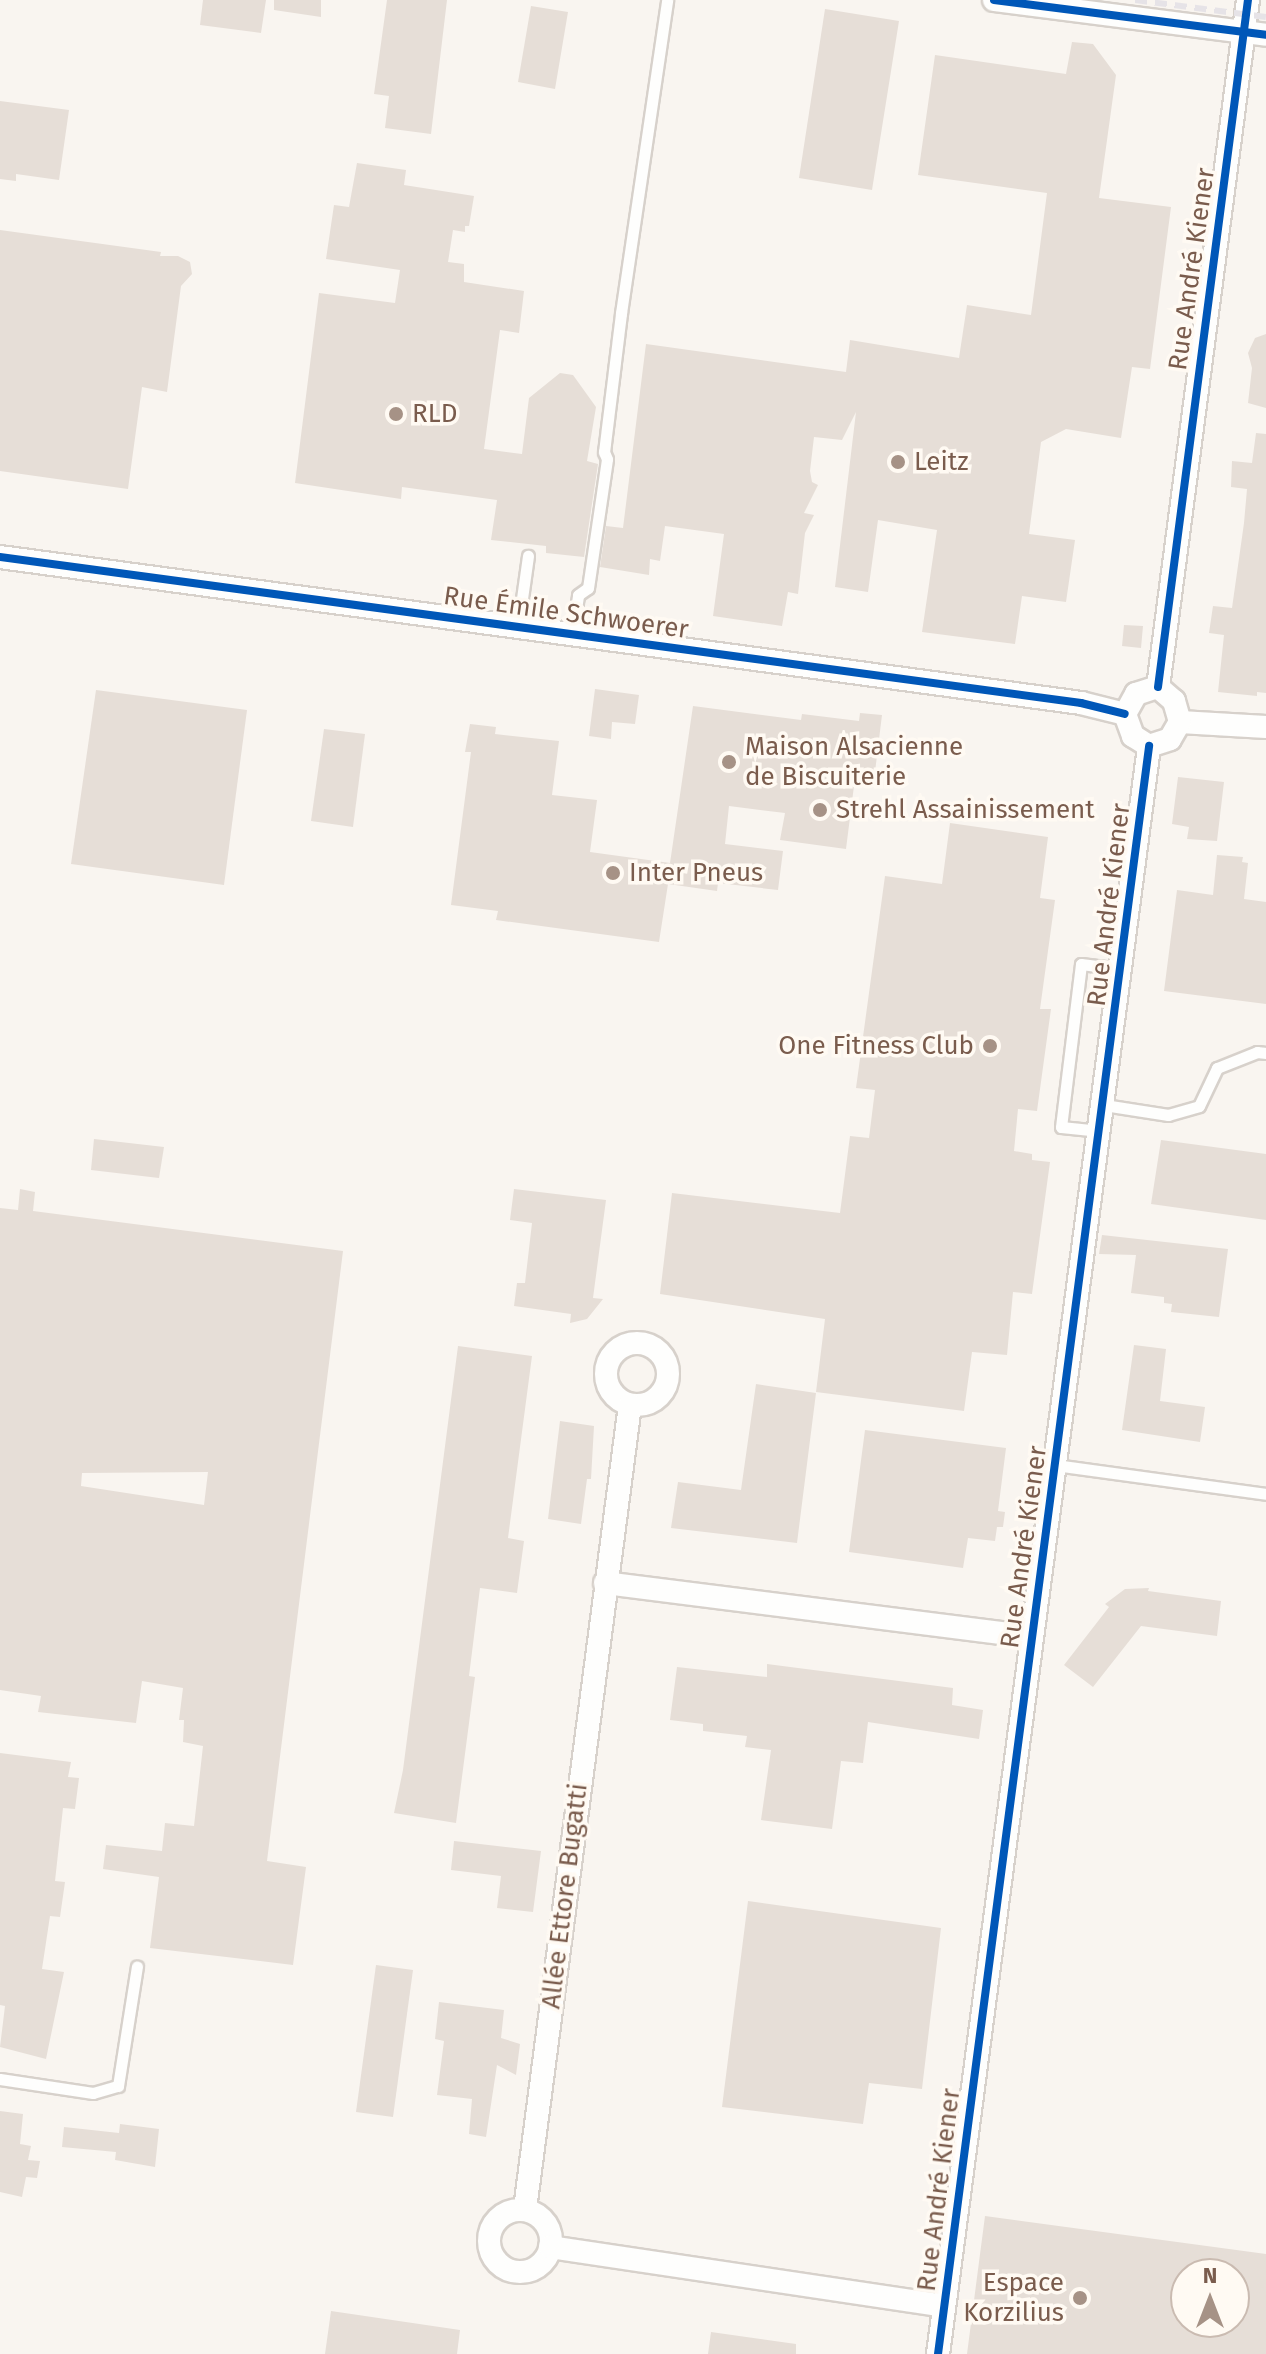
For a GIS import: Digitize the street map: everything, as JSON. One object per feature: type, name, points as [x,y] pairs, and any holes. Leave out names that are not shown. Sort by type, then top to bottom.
[{"type":"street","points":[[994,0],[1266,35]]},
{"type":"street","name":"Rue André Kiener","points":[[1158,687],[1248,0]]},
{"type":"street","name":"Rue Émile Schwoerer","points":[[0,557],[1081,703],[1125,714]]},
{"type":"street","points":[[1158,687],[1174,701],[1180,722],[1170,739],[1149,746],[1133,736],[1125,714],[1136,694],[1158,687]]},
{"type":"street","points":[[1180,722],[1266,727]]},
{"type":"street","name":"Rue André Kiener","points":[[938,2354],[1149,746]]},
{"type":"street","name":"Allée Ettore Bugatti","points":[[525,2209],[630,1405]]},
{"type":"street","points":[[605,1583],[1032,1637]]},
{"type":"street","points":[[525,2209],[542,2218],[552,2235],[550,2255],[536,2269],[517,2273],[499,2266],[488,2248],[490,2227],[504,2213],[525,2209]]},
{"type":"street","points":[[550,2247],[944,2306]]},
{"type":"lane","points":[[572,634],[578,595],[588,588],[590,575],[607,459],[604,452],[621,313],[667,0]]},
{"type":"lane","points":[[518,627],[528,556]]},
{"type":"lane","points":[[1100,1131],[1061,1127],[1079,979],[1081,964],[1121,969]]},
{"type":"lane","points":[[1104,1105],[1168,1115],[1199,1106],[1217,1068],[1257,1052],[1266,1053]]},
{"type":"lane","points":[[1055,1465],[1266,1494]]},
{"type":"lane","points":[[0,2079],[93,2093],[118,2086],[137,1966]]},
{"type":"building","points":[[203,0],[266,0],[261,33],[200,25]]},
{"type":"building","points":[[274,0],[321,0],[321,17],[274,10]]},
{"type":"building","points":[[387,0],[447,0],[431,134],[385,128],[389,96],[374,94]]},
{"type":"building","points":[[531,6],[568,12],[555,89],[518,82]]},
{"type":"building","points":[[825,9],[899,21],[872,190],[799,178]]},
{"type":"building","points":[[1072,42],[1093,44],[1116,75],[1099,198],[1171,207],[1150,369],[1132,367],[1121,438],[1066,429],[1041,442],[1029,534],[1075,540],[1066,602],[1022,596],[1015,644],[922,632],[937,530],[878,520],[868,592],[835,587],[856,412],[842,440],[814,437],[810,471],[812,482],[818,485],[804,513],[814,515],[805,533],[798,594],[788,592],[782,626],[713,616],[724,534],[665,526],[660,561],[650,559],[649,575],[600,567],[606,526],[623,528],[646,344],[846,372],[850,340],[959,358],[967,305],[1031,315],[1047,193],[918,175],[935,55],[1066,74]]},
{"type":"building","points":[[0,101],[69,110],[59,180],[16,174],[16,181],[0,179]]},
{"type":"building","points":[[357,163],[406,170],[404,185],[474,196],[469,226],[465,226],[465,232],[453,230],[448,262],[464,264],[464,282],[524,291],[519,333],[500,330],[484,449],[522,454],[529,398],[560,373],[573,375],[596,407],[587,461],[598,464],[584,557],[546,553],[546,546],[491,540],[497,500],[402,487],[401,499],[295,483],[319,293],[395,303],[400,270],[326,259],[334,205],[349,207]]},
{"type":"building","points":[[0,230],[161,252],[160,256],[178,256],[190,262],[192,274],[181,286],[167,392],[142,387],[128,489],[0,471]]},
{"type":"building","points":[[1266,334],[1266,408],[1248,403],[1252,368],[1248,353],[1255,338]]},
{"type":"building","points":[[1256,433],[1266,434],[1266,693],[1257,692],[1257,696],[1218,692],[1224,635],[1209,633],[1213,606],[1232,608],[1244,523],[1247,489],[1231,487],[1232,461],[1252,463]]},
{"type":"building","points":[[1124,625],[1143,626],[1141,648],[1122,646]]},
{"type":"building","points":[[595,689],[639,695],[635,724],[612,722],[611,739],[589,736]]},
{"type":"building","points":[[96,690],[247,710],[224,885],[71,864]]},
{"type":"building","points":[[693,706],[801,720],[802,714],[859,721],[860,713],[882,715],[874,780],[855,778],[846,849],[780,840],[785,813],[729,806],[725,844],[783,851],[778,890],[718,883],[717,891],[668,884],[659,942],[496,920],[498,911],[451,905],[471,752],[465,752],[470,724],[496,727],[495,734],[559,741],[552,795],[597,800],[590,852],[670,863]]},
{"type":"building","points":[[324,729],[365,734],[353,827],[311,821]]},
{"type":"building","points":[[1178,777],[1224,782],[1217,841],[1187,839],[1189,827],[1172,824]]},
{"type":"building","points":[[950,823],[1048,837],[1040,898],[1055,900],[1040,1009],[1051,1009],[1037,1111],[1018,1109],[1014,1151],[1032,1154],[1032,1160],[1050,1162],[1032,1294],[1013,1292],[1007,1355],[972,1352],[964,1411],[816,1392],[825,1319],[660,1294],[672,1193],[840,1213],[850,1136],[869,1138],[875,1090],[856,1088],[885,876],[942,884]]},
{"type":"building","points":[[1217,855],[1243,857],[1242,862],[1248,863],[1244,899],[1266,902],[1266,1004],[1164,991],[1177,890],[1213,895]]},
{"type":"building","points":[[94,1139],[164,1147],[159,1178],[91,1170]]},
{"type":"building","points":[[1161,1140],[1266,1154],[1266,1220],[1151,1204]]},
{"type":"building","points":[[20,1189],[35,1192],[33,1211],[343,1251],[267,1861],[306,1867],[293,1965],[150,1948],[159,1877],[103,1869],[106,1845],[162,1851],[165,1823],[194,1826],[203,1746],[183,1742],[184,1720],[179,1720],[183,1688],[142,1681],[136,1723],[38,1712],[41,1696],[0,1690],[0,1208],[18,1210]],"holes":[[[208,1472],[204,1505],[81,1486],[82,1473]]]},
{"type":"building","points":[[514,1189],[606,1200],[593,1298],[603,1299],[587,1319],[570,1323],[571,1314],[514,1306],[517,1283],[525,1283],[532,1223],[510,1220]]},
{"type":"building","points":[[1102,1235],[1228,1249],[1219,1317],[1171,1312],[1172,1304],[1164,1303],[1164,1297],[1131,1293],[1136,1255],[1099,1254]]},
{"type":"building","points":[[1134,1345],[1166,1349],[1160,1401],[1205,1407],[1200,1442],[1122,1430]]},
{"type":"building","points":[[458,1346],[532,1356],[508,1538],[524,1541],[517,1593],[480,1588],[469,1676],[475,1677],[456,1823],[394,1813],[403,1770]]},
{"type":"building","points":[[756,1384],[816,1393],[797,1543],[671,1528],[678,1482],[741,1490]]},
{"type":"building","points":[[560,1421],[594,1426],[591,1479],[587,1479],[581,1524],[548,1519]]},
{"type":"building","points":[[865,1430],[1006,1448],[998,1511],[1005,1512],[1003,1527],[997,1527],[995,1541],[968,1538],[963,1568],[849,1552]]},
{"type":"building","points":[[1149,1588],[1148,1591],[1221,1601],[1217,1636],[1141,1626],[1093,1687],[1064,1665],[1109,1607],[1105,1604],[1125,1589]]},
{"type":"building","points":[[767,1664],[953,1688],[952,1705],[983,1710],[979,1739],[868,1722],[863,1763],[841,1761],[832,1829],[761,1820],[771,1750],[745,1747],[747,1736],[703,1731],[703,1724],[670,1720],[677,1667],[767,1677]]},
{"type":"building","points":[[0,1753],[71,1762],[68,1777],[79,1778],[75,1809],[63,1808],[55,1881],[65,1882],[60,1917],[50,1916],[42,1969],[64,1972],[46,2059],[0,2047],[5,2006],[0,2005]]},
{"type":"building","points":[[454,1841],[541,1851],[533,1912],[497,1908],[501,1876],[451,1870]]},
{"type":"building","points":[[748,1901],[941,1928],[922,2089],[869,2083],[863,2124],[722,2107]]},
{"type":"building","points":[[376,1965],[413,1970],[393,2117],[356,2112]]},
{"type":"building","points":[[439,2002],[504,2010],[501,2038],[520,2044],[516,2075],[497,2065],[486,2137],[469,2134],[472,2099],[437,2095],[444,2041],[435,2039]]},
{"type":"building","points":[[0,2111],[23,2114],[20,2144],[31,2146],[28,2160],[40,2161],[37,2178],[26,2177],[22,2197],[0,2192]]},
{"type":"building","points":[[120,2124],[159,2129],[155,2167],[115,2160],[116,2152],[62,2147],[64,2127],[119,2133]]},
{"type":"building","name":"Espace Korzilius","points":[[985,2216],[1266,2254],[1266,2354],[967,2354]]},
{"type":"building","points":[[331,2311],[460,2330],[457,2354],[325,2354]]},
{"type":"building","points":[[711,2332],[796,2344],[796,2354],[708,2354]]},
{"type":"railway","points":[[1135,0],[1266,17]]},
{"type":"cycle path","points":[[994,0],[1266,35]]},
{"type":"cycle path","points":[[1158,687],[1248,0]]},
{"type":"cycle path","points":[[0,557],[1081,703],[1125,714]]},
{"type":"cycle path","points":[[938,2354],[1149,746]]},
{"type":"place","name":"RLD","points":[[396,414]]},
{"type":"place","name":"Leitz","points":[[898,462]]},
{"type":"place","name":"Maison Alsacienne de Biscuiterie","points":[[729,762]]},
{"type":"place","name":"Strehl Assainissement","points":[[820,810]]},
{"type":"place","name":"Inter Pneus","points":[[613,873]]},
{"type":"place","name":"One Fitness Club","points":[[990,1046]]},
{"type":"place","name":"Espace Korzilius","points":[[1080,2298]]}]
